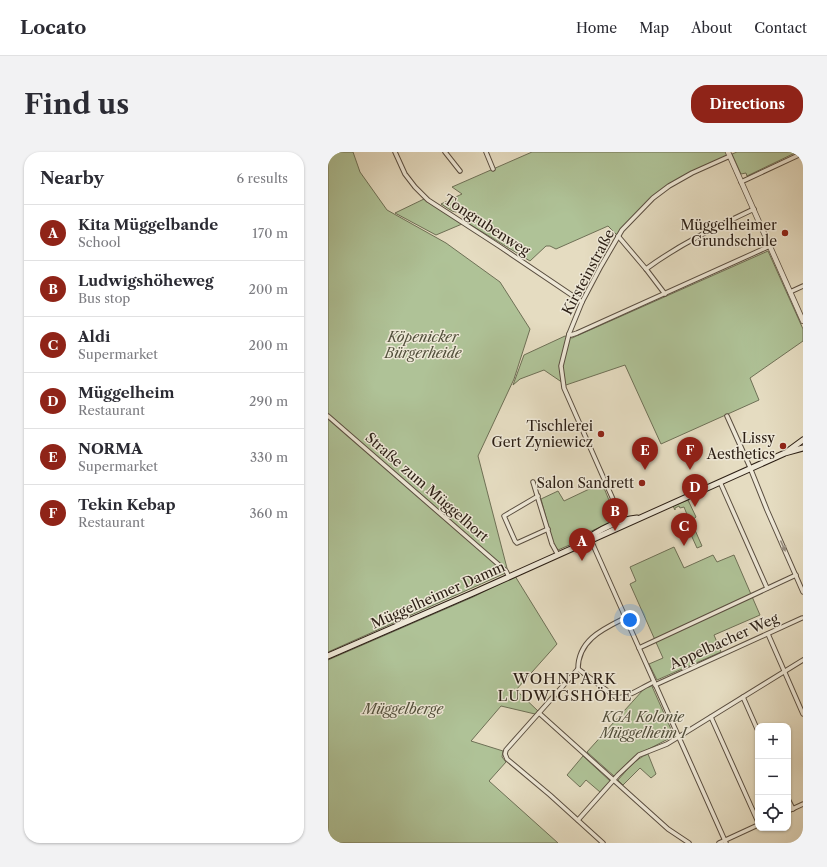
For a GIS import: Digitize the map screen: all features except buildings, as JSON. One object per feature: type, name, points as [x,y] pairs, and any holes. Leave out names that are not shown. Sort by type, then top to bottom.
[{"type":"main road","points":[[785,453],[803,440]]},
{"type":"main road","points":[[785,453],[803,448]]},
{"type":"main road","name":"Müggelheimer Damm","points":[[328,656],[510,577],[623,523],[642,517],[785,453]]},
{"type":"street","name":"Tongrubenweg","points":[[395,152],[407,176],[415,187],[428,200],[500,246],[582,302]]},
{"type":"street","points":[[445,152],[460,170]]},
{"type":"street","points":[[486,152],[493,168]]},
{"type":"street","points":[[741,182],[803,153]]},
{"type":"street","name":"Kirsteinstraße","points":[[623,523],[564,388],[561,366],[569,334],[582,302],[618,236],[638,213],[653,198],[669,186],[729,154]]},
{"type":"street","points":[[729,154],[803,321]]},
{"type":"street","points":[[646,269],[668,253],[696,236],[754,209]]},
{"type":"street","points":[[618,236],[665,294]]},
{"type":"street","points":[[569,334],[571,335],[577,333],[770,246]]},
{"type":"street","points":[[790,292],[803,286]]},
{"type":"street","name":"Straße zum Müggelhort","points":[[328,416],[506,571],[510,577]]},
{"type":"street","points":[[727,416],[803,592]]},
{"type":"street","points":[[533,482],[552,544],[558,555]]},
{"type":"street","points":[[720,482],[767,588]]},
{"type":"street","points":[[538,496],[504,516],[516,541],[518,542],[548,529]]},
{"type":"street","points":[[590,538],[725,842]]},
{"type":"street","points":[[639,648],[796,575]]},
{"type":"street","points":[[603,843],[507,759],[505,754],[506,750],[578,669],[580,654],[589,640],[603,629],[625,618]]},
{"type":"street","name":"Appelbacher Weg","points":[[578,669],[617,698],[628,695],[802,618]]},
{"type":"street","points":[[768,634],[803,714]]},
{"type":"street","points":[[578,820],[639,755],[663,746],[803,660]]},
{"type":"street","points":[[743,697],[755,724]]},
{"type":"street","points":[[539,713],[668,829],[689,843]]},
{"type":"street","points":[[710,717],[755,816]]},
{"type":"street","points":[[791,805],[793,809],[803,804]]},
{"type":"street","points":[[719,843],[725,842],[755,825]]},
{"type":"green space","name":"Köpenicker Bürgerheide","points":[[328,152],[353,152],[360,172],[387,210],[446,243],[500,282],[530,329],[514,379],[478,456],[508,572],[328,652]]},
{"type":"green space","points":[[532,152],[728,152],[730,156],[685,176],[659,193],[618,236],[608,226],[556,249],[546,246],[530,261],[466,222],[460,213],[452,211],[441,204],[462,194],[452,187]]},
{"type":"green space","points":[[737,152],[797,152],[747,176],[746,173],[741,174],[732,154]]},
{"type":"green space","points":[[424,199],[462,224],[436,235],[395,213]]},
{"type":"green space","points":[[768,251],[803,329],[803,341],[750,378],[759,400],[661,444],[625,365],[566,385],[544,370],[520,379],[513,385],[524,355],[565,336],[572,338]]},
{"type":"green space","points":[[602,483],[617,520],[589,532],[581,540],[558,550],[553,543],[541,499],[558,491],[564,501]]},
{"type":"green space","points":[[688,500],[696,517],[691,521],[702,546],[697,548],[688,528],[683,527],[685,526],[684,523],[682,524],[681,522],[688,517],[684,507],[680,508],[679,506],[675,508],[675,510],[673,506]]},
{"type":"green space","points":[[674,547],[684,568],[713,555],[717,562],[734,555],[760,615],[714,635],[721,652],[657,680],[649,664],[663,658],[630,584],[636,581],[630,567]]},
{"type":"green space","name":"Müggelberge","points":[[515,576],[557,644],[516,690],[538,711],[535,714],[501,706],[471,741],[503,751],[502,757],[506,762],[489,781],[558,843],[328,843],[328,660],[473,597]]},
{"type":"green space","name":"KGA Kolonie Müggelheim I","points":[[651,684],[674,736],[635,756],[614,776],[587,752],[643,690]]},
{"type":"green space","name":"KGA Kolonie Müggelheim I","points":[[648,754],[656,774],[651,778],[640,768],[623,785],[618,780],[635,762]]},
{"type":"green space","name":"KGA Kolonie Müggelheim I","points":[[583,756],[610,781],[600,792],[586,780],[580,787],[567,775]]},
{"type":"place","name":"Müggelheimer Grundschule","points":[[785,233]]},
{"type":"place","name":"Tischlerei Gert Zyniewicz","points":[[601,434]]},
{"type":"place","name":"Lissy Aesthetics","points":[[783,446]]},
{"type":"place","name":"NORMA","points":[[645,470]]},
{"type":"place","name":"Tekin Kebap","points":[[690,470]]},
{"type":"place","name":"Salon Sandrett","points":[[642,483]]},
{"type":"place","name":"Müggelheim","points":[[695,507]]},
{"type":"place","name":"Ludwigshöheweg","points":[[615,531]]},
{"type":"place","name":"Aldi","points":[[684,546]]},
{"type":"place","name":"Kita Müggelbande","points":[[582,561]]},
{"type":"district","name":"WOHNPARK LUDWIGSHÖHE","points":[[565,686]]}]
